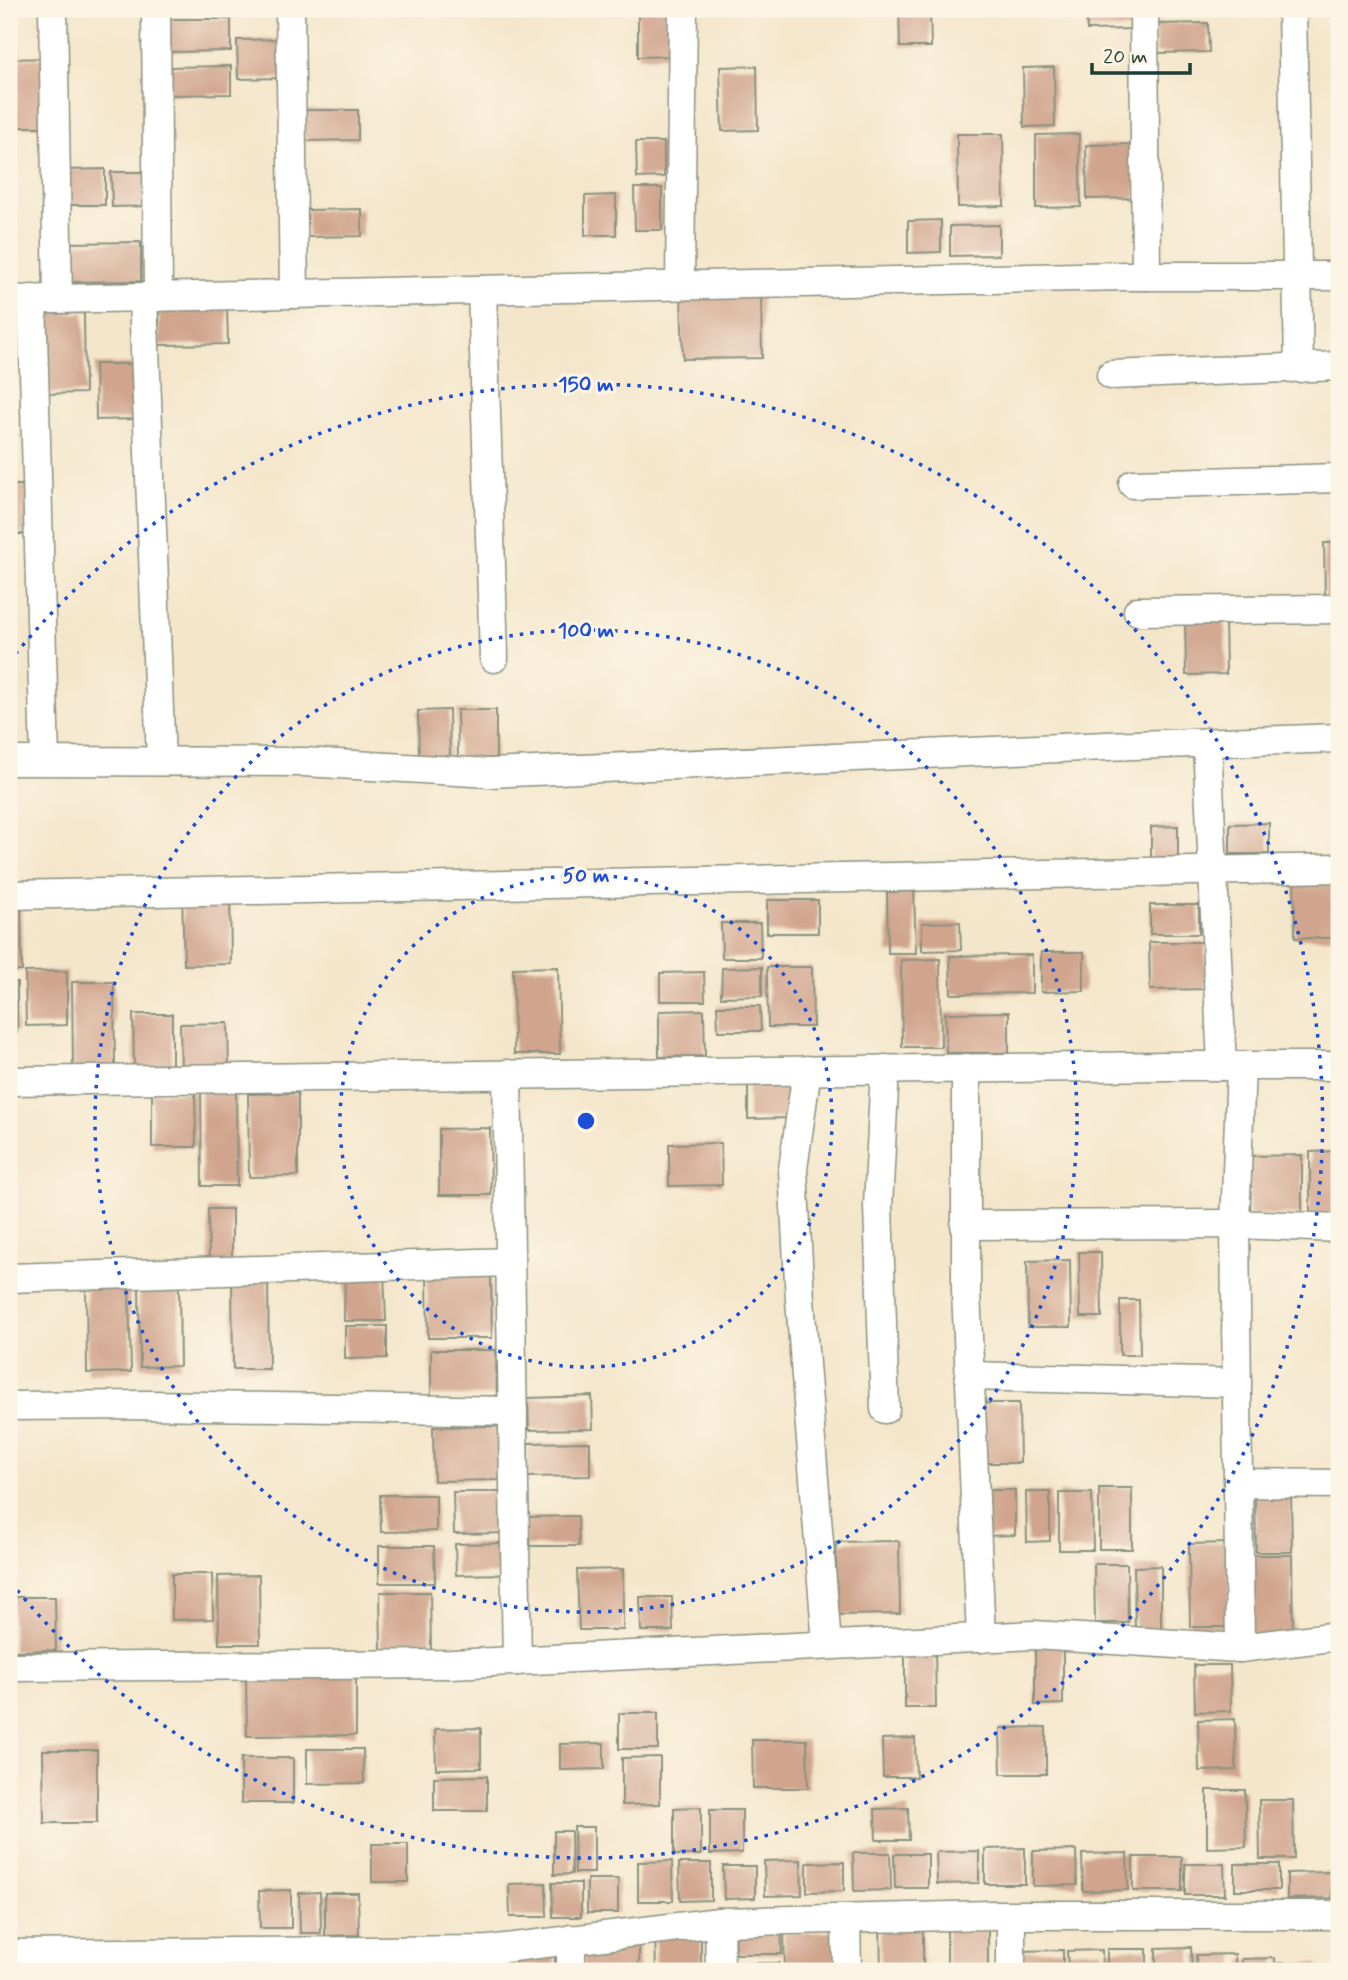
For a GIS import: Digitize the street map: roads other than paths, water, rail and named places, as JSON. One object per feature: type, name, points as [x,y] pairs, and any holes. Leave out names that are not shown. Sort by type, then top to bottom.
[{"type":"street","points":[[45,760],[33,299],[54,9]]},
{"type":"street","points":[[156,9],[150,297],[161,761]]},
{"type":"street","points":[[290,9],[295,294]]},
{"type":"street","points":[[680,285],[683,9]]},
{"type":"street","points":[[1144,9],[1146,276]]},
{"type":"street","points":[[1292,9],[1299,368]]},
{"type":"street","points":[[33,299],[1146,276],[1339,276]]},
{"type":"street","points":[[482,290],[494,658]]},
{"type":"street","points":[[1111,375],[1339,366]]},
{"type":"street","points":[[1133,484],[1339,478]]},
{"type":"street","points":[[1138,611],[1339,609]]},
{"type":"street","points":[[9,761],[304,762],[490,773],[1339,738]]},
{"type":"street","points":[[1208,743],[1213,871],[1231,1066],[1236,1224],[1240,1648]]},
{"type":"street","points":[[9,895],[1339,868]]},
{"type":"street","points":[[9,1081],[966,1068],[1339,1066]]},
{"type":"street","points":[[966,1068],[965,1225],[981,1638]]},
{"type":"street","points":[[885,1409],[878,1206],[886,1069]]},
{"type":"street","points":[[807,1070],[793,1169],[800,1300],[827,1645]]},
{"type":"street","points":[[507,1074],[517,1661]]},
{"type":"street","points":[[965,1225],[1236,1224],[1339,1228]]},
{"type":"street","points":[[9,1278],[510,1262]]},
{"type":"street","points":[[969,1376],[1237,1383]]},
{"type":"street","points":[[9,1406],[149,1405],[513,1411]]},
{"type":"street","points":[[1238,1483],[1339,1484]]},
{"type":"street","points":[[9,1667],[452,1664],[1034,1635],[1240,1648],[1339,1636]]},
{"type":"street","points":[[9,1954],[489,1950],[719,1922],[990,1915],[1339,1915]]},
{"type":"street","points":[[1011,1916],[1011,1971]]},
{"type":"street","points":[[846,1919],[847,1971]]},
{"type":"street","points":[[719,1922],[720,1971]]},
{"type":"street","points":[[571,1940],[571,1971]]}]
